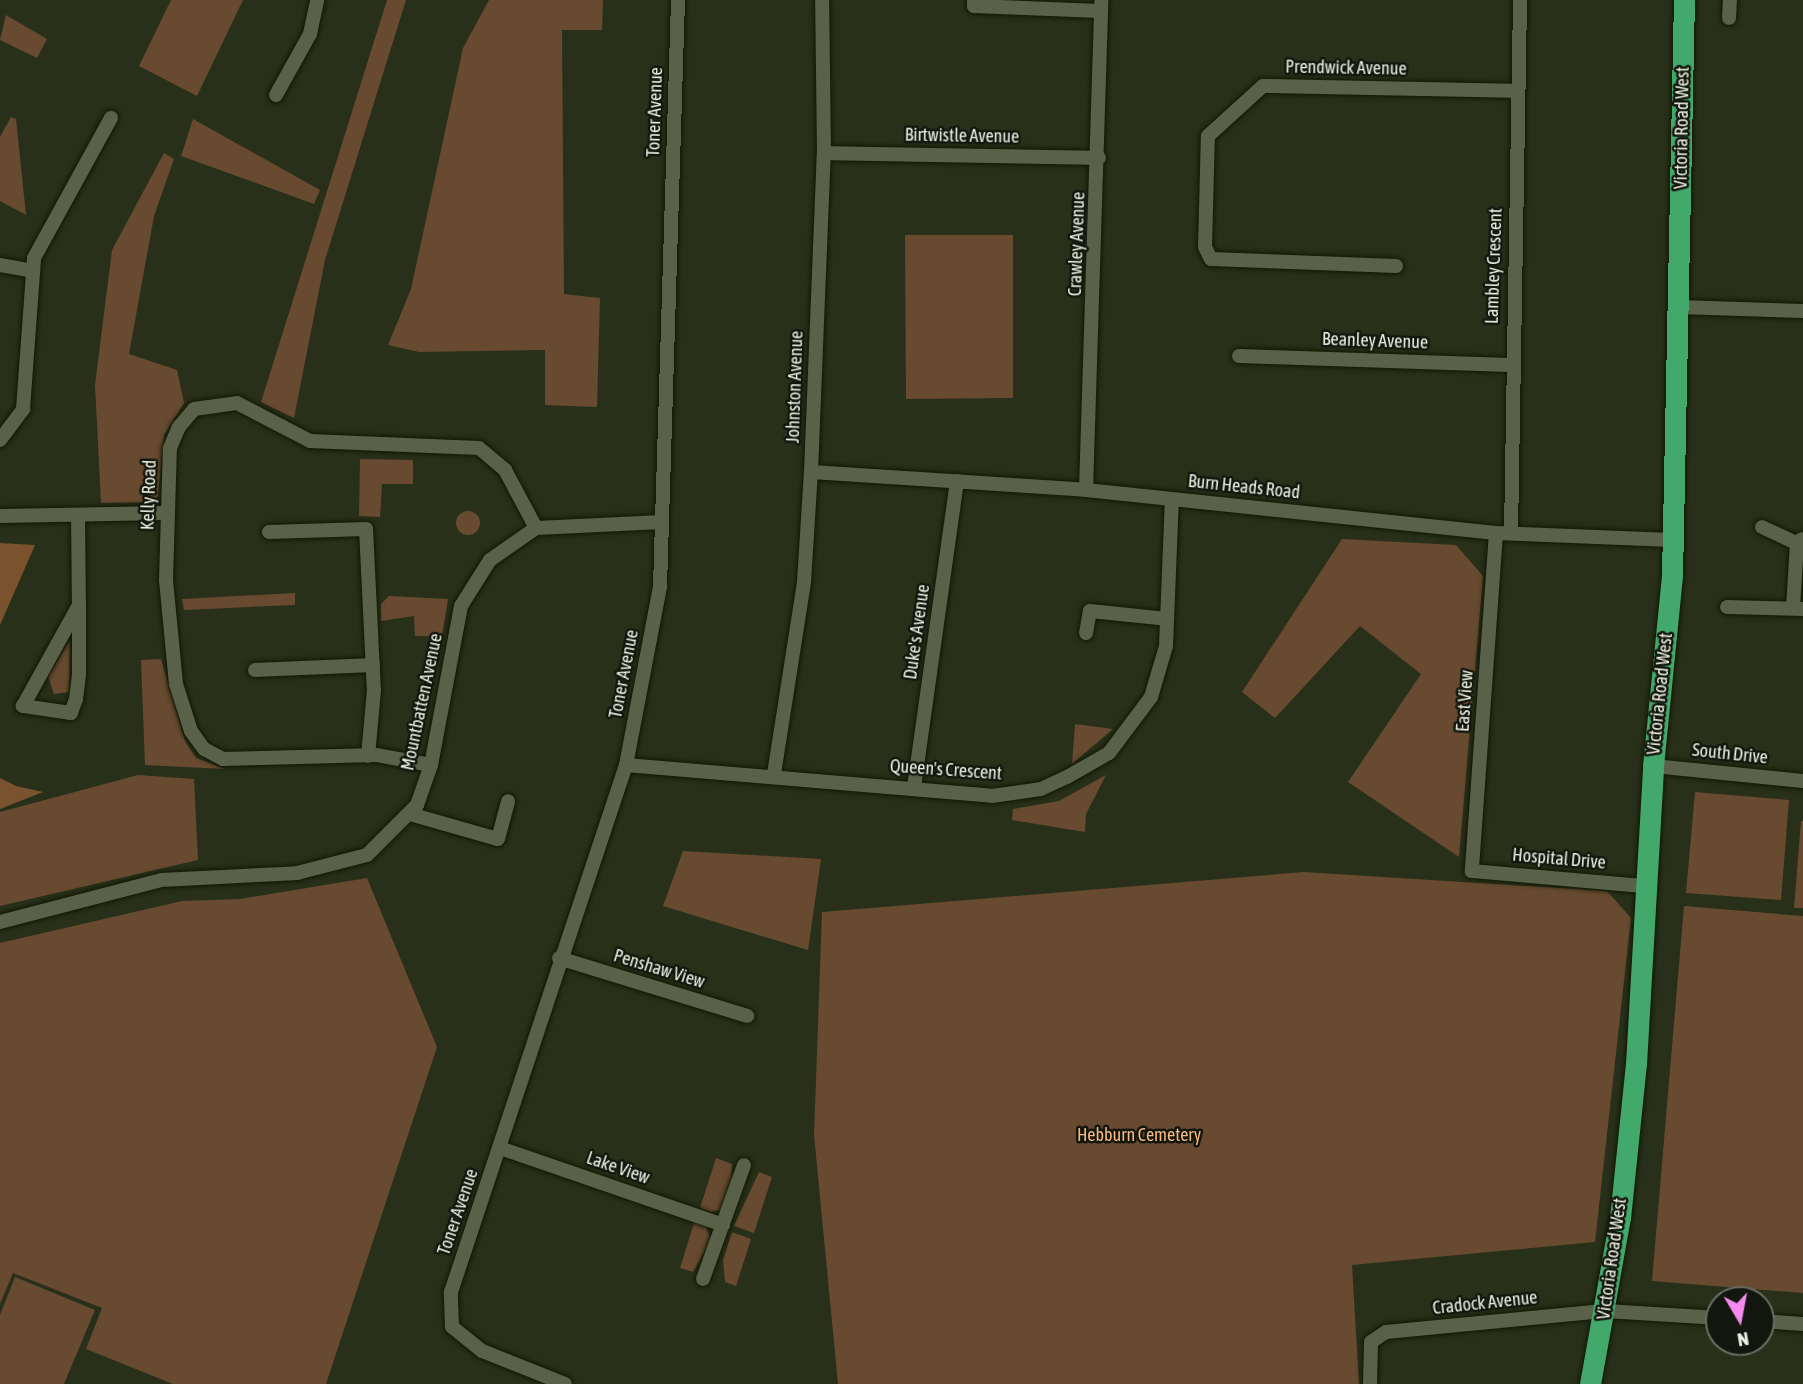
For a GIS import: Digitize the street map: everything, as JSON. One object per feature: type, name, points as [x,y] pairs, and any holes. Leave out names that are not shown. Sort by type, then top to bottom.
[{"type":"main road","name":"Victoria Road West","points":[[1590,1384],[1606,1311],[1636,1063],[1644,886],[1672,540],[1684,0]]},
{"type":"street","points":[[276,95],[310,34],[317,0]]},
{"type":"street","name":"Toner Avenue","points":[[565,1384],[482,1351],[452,1326],[451,1292],[500,1148],[559,958],[626,765],[660,586],[678,0]]},
{"type":"street","name":"Johnston Avenue","points":[[774,774],[804,582],[811,472],[824,153],[822,0]]},
{"type":"street","points":[[974,0],[974,6],[1100,6]]},
{"type":"street","name":"Lambley Crescent","points":[[1504,533],[1520,0]]},
{"type":"street","points":[[1729,18],[1730,0]]},
{"type":"street","name":"Crawley Avenue","points":[[1086,490],[1099,158],[1100,6]]},
{"type":"street","name":"Prendwick Avenue","points":[[1396,265],[1211,259],[1205,247],[1208,136],[1263,86],[1518,92]]},
{"type":"street","points":[[1,437],[23,409],[34,258],[111,118]]},
{"type":"street","name":"Birtwistle Avenue","points":[[824,153],[1099,158]]},
{"type":"street","points":[[0,265],[33,271]]},
{"type":"street","points":[[1678,306],[1803,311]]},
{"type":"street","name":"Beanley Avenue","points":[[1240,356],[1510,365]]},
{"type":"street","name":"Kelly Road","points":[[431,765],[368,756],[223,759],[204,749],[191,731],[176,684],[166,513],[170,448],[179,427],[194,409],[237,403],[310,441],[479,448],[505,470],[536,528]]},
{"type":"street","name":"Burn Heads Road","points":[[811,472],[1086,490],[1504,533],[1672,540]]},
{"type":"street","name":"Duke's Avenue","points":[[914,787],[957,481]]},
{"type":"street","name":"Queen's Crescent","points":[[626,765],[774,774],[992,796],[1041,789],[1109,753],[1151,697],[1167,619],[1172,499]]},
{"type":"street","points":[[0,516],[166,513]]},
{"type":"street","points":[[78,515],[79,605],[79,674],[71,713],[23,706],[79,605]]},
{"type":"street","points":[[536,528],[662,522]]},
{"type":"street","points":[[1727,607],[1798,609],[1800,540],[1762,527]]},
{"type":"street","name":"Mountbatten Avenue","points":[[0,922],[161,880],[334,867],[367,855],[410,814],[431,765],[461,606],[490,560],[536,528]]},
{"type":"street","points":[[269,532],[366,529],[373,664],[368,756]]},
{"type":"street","name":"East View","points":[[1472,871],[1504,533]]},
{"type":"street","points":[[1086,633],[1090,611],[1167,619]]},
{"type":"street","points":[[255,670],[373,664]]},
{"type":"street","name":"South Drive","points":[[1653,766],[1803,781]]},
{"type":"street","points":[[410,814],[498,839],[508,801]]},
{"type":"street","name":"Hospital Drive","points":[[1472,871],[1644,886]]},
{"type":"street","name":"Penshaw View","points":[[559,958],[747,1016]]},
{"type":"street","name":"Lake View","points":[[500,1148],[723,1225]]},
{"type":"street","points":[[703,1279],[744,1165]]},
{"type":"street","name":"Cradock Avenue","points":[[1370,1384],[1371,1342],[1386,1332],[1606,1311],[1705,1317]]},
{"type":"street","points":[[1775,1322],[1803,1324]]},
{"type":"green space","points":[[171,0],[243,0],[197,96],[139,66]]},
{"type":"green space","points":[[387,0],[406,0],[325,260],[294,418],[261,402]]},
{"type":"green space","points":[[489,0],[603,0],[602,30],[562,30],[564,294],[600,298],[597,407],[545,405],[545,350],[419,352],[388,345],[411,289],[463,48]]},
{"type":"green space","points":[[6,15],[47,39],[37,58],[0,40]]},
{"type":"green space","points":[[11,117],[16,119],[26,215],[0,201],[0,137]]},
{"type":"green space","points":[[193,119],[320,190],[314,204],[181,156]]},
{"type":"green space","points":[[164,153],[174,159],[154,216],[129,354],[177,370],[184,403],[164,435],[158,496],[149,502],[101,503],[95,385],[112,250]]},
{"type":"green space","points":[[905,235],[1013,235],[1013,398],[906,399]]},
{"type":"green space","points":[[360,459],[413,460],[413,484],[382,484],[380,517],[359,516]]},
{"type":"green space","points":[[468,511],[479,518],[480,523],[473,534],[468,535],[457,528],[456,523],[463,512]]},
{"type":"green space","points":[[1342,539],[1456,545],[1483,576],[1459,857],[1348,782],[1421,674],[1360,626],[1275,718],[1242,692]]},
{"type":"green space","points":[[295,593],[295,605],[184,610],[182,599]]},
{"type":"green space","points":[[389,596],[448,599],[442,636],[415,636],[414,616],[381,621],[381,604]]},
{"type":"green space","points":[[70,640],[69,692],[54,694],[48,676]]},
{"type":"green space","points":[[161,659],[185,741],[196,758],[225,769],[145,765],[141,660]]},
{"type":"green space","points":[[1075,724],[1113,729],[1072,764]]},
{"type":"green space","points":[[138,775],[194,779],[198,860],[0,906],[0,812]]},
{"type":"green space","points":[[1106,775],[1086,814],[1085,832],[1012,820],[1013,809],[1059,801]]},
{"type":"green space","points":[[1695,792],[1789,800],[1781,900],[1686,893]]},
{"type":"green space","points":[[1801,821],[1803,908],[1794,908]]},
{"type":"green space","points":[[683,851],[821,859],[808,950],[663,906]]},
{"type":"green space","name":"Hebburn Cemetery","points":[[1304,872],[1607,891],[1631,918],[1595,1242],[1352,1265],[1359,1384],[838,1384],[814,1135],[822,912]]},
{"type":"green space","points":[[367,878],[437,1047],[326,1384],[173,1384],[86,1349],[102,1308],[13,1273],[0,1304],[0,943],[182,901],[240,899]]},
{"type":"green space","points":[[1684,906],[1803,916],[1803,1293],[1775,1291],[1775,1286],[1715,1286],[1652,1281]]},
{"type":"green space","points":[[716,1158],[732,1164],[731,1191],[720,1210],[710,1212],[700,1208]]},
{"type":"green space","points":[[759,1172],[772,1177],[754,1233],[734,1226]]},
{"type":"green space","points":[[694,1223],[705,1225],[711,1240],[693,1272],[680,1268]]},
{"type":"green space","points":[[732,1232],[751,1239],[736,1286],[725,1282],[723,1260]]},
{"type":"green space","points":[[15,1277],[95,1310],[64,1384],[0,1384],[0,1315]]},
{"type":"shaded area","points":[[0,543],[35,545],[0,625]]},
{"type":"shaded area","points":[[0,778],[16,786],[43,792],[0,809]]}]
